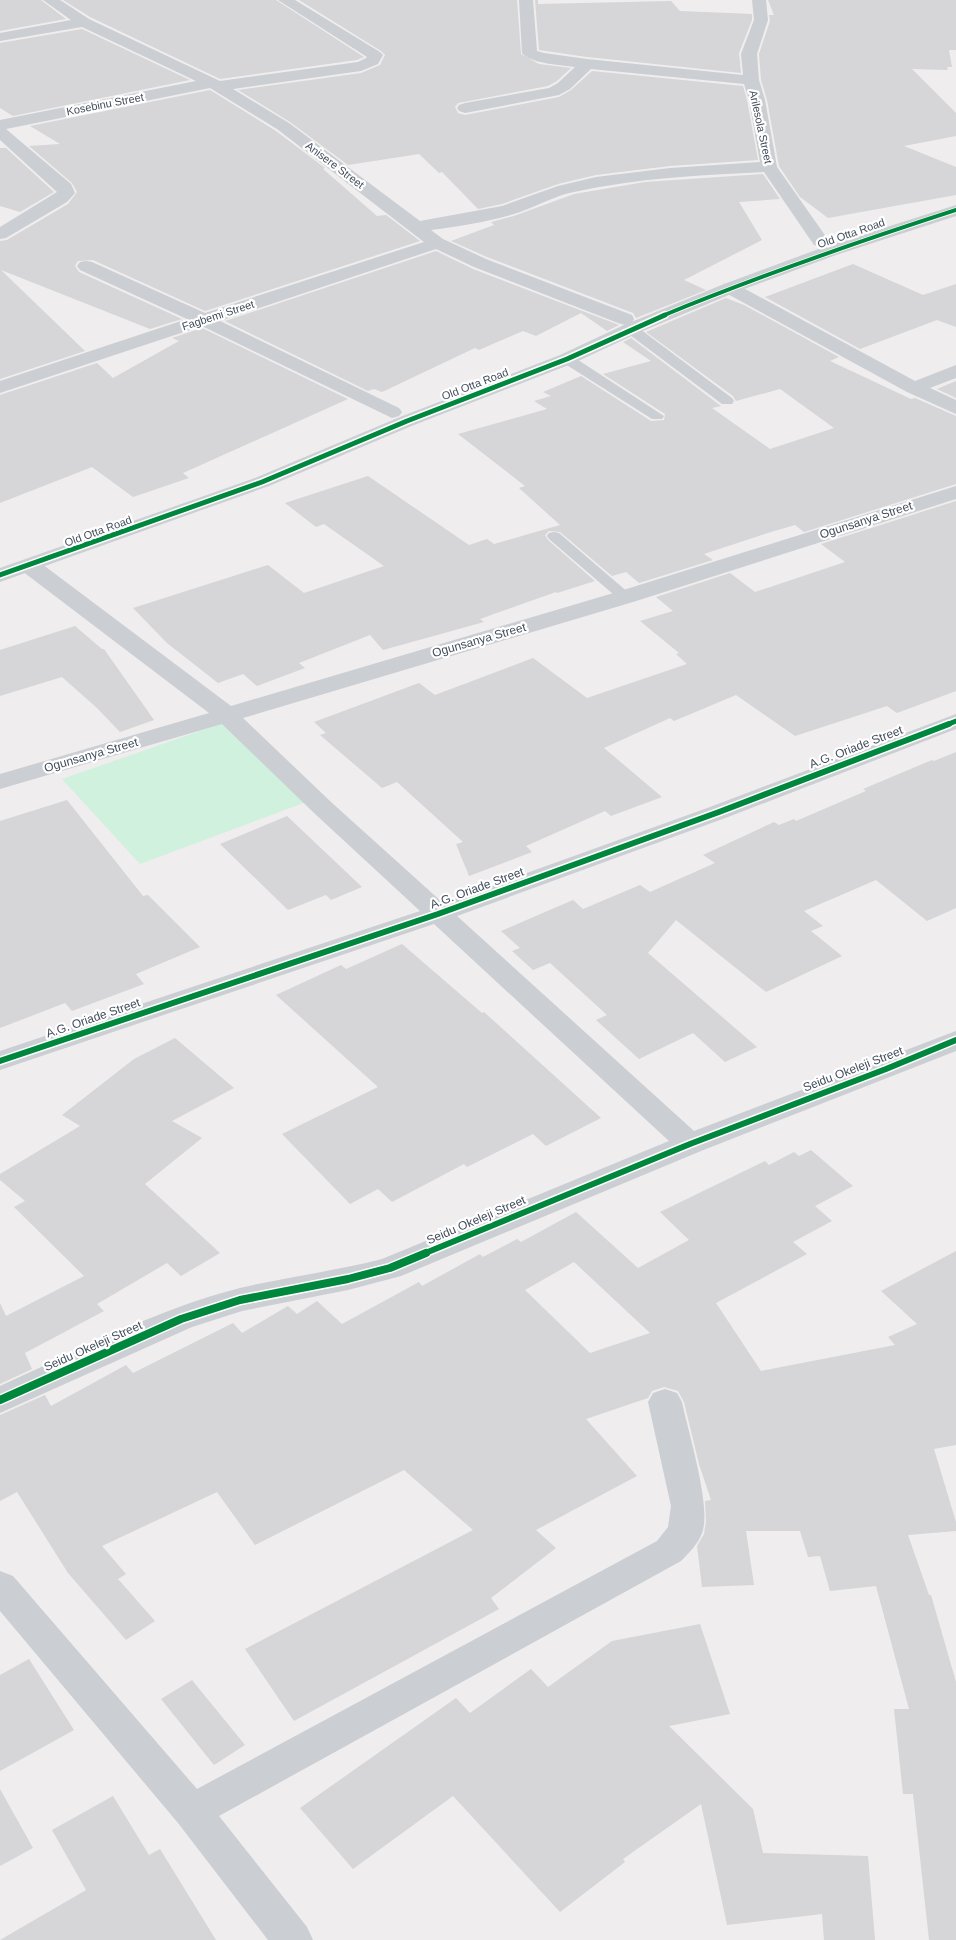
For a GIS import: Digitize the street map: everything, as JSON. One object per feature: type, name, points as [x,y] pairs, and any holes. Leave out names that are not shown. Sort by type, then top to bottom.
[{"type":"street","name":"Anisere Street","points":[[50,0],[84,22],[214,84],[283,126],[437,243],[480,263],[628,324]]},
{"type":"street","name":"Kosebinu Street","points":[[0,125],[214,84],[360,66],[373,61],[375,55],[285,0]]},
{"type":"street","points":[[526,0],[530,53],[540,57],[588,64],[751,80]]},
{"type":"street","name":"Arilesola Street","points":[[759,0],[761,20],[749,54],[751,80],[757,100],[769,167],[820,241]]},
{"type":"street","points":[[0,37],[84,22]]},
{"type":"street","points":[[465,108],[553,92],[564,86],[588,64]]},
{"type":"street","points":[[0,132],[65,188],[66,193],[61,198],[0,234]]},
{"type":"street","points":[[418,227],[488,215],[549,193],[600,182],[681,171],[769,167]]},
{"type":"street","name":"Old Otta Road","points":[[0,559],[407,421],[567,358],[628,324],[820,241],[956,198]]},
{"type":"street","name":"Old Otta Road","points":[[0,575],[30,566],[262,482],[314,452],[392,412],[544,353],[830,251],[956,210]]},
{"type":"street","name":"Fagbemi Street","points":[[0,387],[437,243]]},
{"type":"street","points":[[86,266],[204,320],[392,412]]},
{"type":"street","points":[[730,288],[914,388],[956,408]]},
{"type":"street","points":[[914,388],[956,371]]},
{"type":"street","name":"Ogunsanya Street","points":[[0,782],[625,597],[956,492]]},
{"type":"street","points":[[30,566],[227,715],[322,807],[690,1144]]},
{"type":"street","name":"A.G. Oriade Street","points":[[0,1062],[438,914],[719,812],[956,722]]},
{"type":"street","name":"Seidu Okeleji Street","points":[[0,1400],[182,1319],[240,1300],[348,1279],[390,1268],[690,1144],[886,1069],[956,1040]]},
{"type":"street","points":[[192,1811],[669,1551],[685,1532],[688,1506],[665,1402]]},
{"type":"street","points":[[0,1586],[192,1811],[293,1940]]},
{"type":"lane","points":[[628,324],[727,400]]},
{"type":"lane","points":[[567,358],[657,416]]},
{"type":"lane","points":[[554,536],[625,597]]},
{"type":"green space","points":[[223,723],[306,802],[140,864],[62,779]]},
{"type":"building","points":[[0,0],[41,0],[66,19],[0,31]]},
{"type":"building","points":[[63,0],[276,0],[364,57],[357,60],[220,79],[90,17]]},
{"type":"building","points":[[299,0],[517,0],[521,54],[539,64],[571,68],[557,81],[548,86],[458,103],[455,107],[458,113],[465,115],[559,97],[571,90],[592,71],[743,86],[758,160],[670,166],[596,175],[558,184],[502,204],[478,209],[442,172],[439,173],[419,154],[348,165],[290,122],[238,90],[361,73],[380,65],[385,55],[381,51]]},
{"type":"building","points":[[535,0],[538,0],[538,4],[671,1],[680,11],[752,14],[752,20],[739,53],[741,73],[587,57],[539,50]]},
{"type":"building","points":[[768,0],[956,0],[956,50],[949,50],[952,67],[947,67],[948,70],[912,69],[956,113],[956,136],[904,146],[956,167],[956,195],[828,218],[800,197],[779,166],[767,100],[761,80],[759,54],[770,21],[769,15],[774,15]]},
{"type":"building","points":[[82,29],[190,80],[13,116],[0,108],[0,43]]},
{"type":"building","points":[[210,90],[276,131],[325,168],[323,169],[377,216],[386,215],[420,241],[205,311],[93,260],[78,261],[75,266],[79,272],[182,319],[150,329],[1,270],[85,351],[0,379],[0,241],[7,240],[68,204],[77,192],[72,183],[29,146],[60,144],[30,126]]},
{"type":"building","points":[[0,148],[6,148],[54,192],[20,212],[0,206]]},
{"type":"building","points":[[763,174],[780,199],[739,202],[762,240],[684,280],[706,290],[636,318],[633,313],[487,257],[451,241],[494,225],[491,222],[514,216],[574,194],[645,182]]},
{"type":"building","points":[[436,251],[473,269],[619,325],[607,331],[581,313],[536,336],[523,331],[479,350],[475,348],[382,392],[374,389],[368,391],[225,321]]},
{"type":"building","points":[[853,264],[923,295],[956,284],[956,327],[937,320],[860,349],[765,297]]},
{"type":"building","points":[[726,298],[744,305],[839,357],[830,361],[911,399],[915,398],[956,416],[956,484],[804,532],[795,525],[771,532],[704,554],[713,560],[639,583],[626,572],[612,576],[560,532],[549,531],[545,535],[548,540],[595,581],[556,592],[480,619],[484,622],[383,650],[370,635],[299,663],[305,668],[257,686],[243,674],[218,683],[167,643],[133,608],[268,565],[304,593],[384,566],[324,524],[316,527],[285,503],[368,476],[469,545],[487,539],[494,544],[560,525],[519,488],[525,486],[458,434],[547,409],[534,401],[551,396],[543,392],[581,376],[651,421],[664,420],[665,414],[603,374],[651,361],[623,342],[631,338],[721,406],[712,408],[770,449],[834,428],[780,389],[736,401],[733,396],[646,332]]},
{"type":"building","points":[[202,328],[348,399],[183,473],[189,478],[133,497],[92,467],[0,503],[0,395],[97,363],[113,378],[179,341],[172,338]]},
{"type":"building","points":[[956,381],[956,398],[937,389]]},
{"type":"building","points":[[956,501],[956,691],[897,713],[887,706],[795,736],[736,695],[674,721],[670,718],[604,748],[662,797],[611,816],[605,811],[526,846],[532,852],[469,876],[456,844],[463,842],[397,782],[382,788],[320,735],[326,733],[314,722],[419,683],[435,695],[533,658],[587,698],[687,664],[676,654],[679,653],[640,621],[673,611],[656,597],[730,573],[755,592],[845,562],[821,544]]},
{"type":"building","points":[[75,626],[104,649],[154,720],[120,732],[97,708],[62,677],[0,696],[0,650]]},
{"type":"building","points":[[956,752],[956,908],[927,921],[876,880],[804,911],[823,926],[811,931],[842,956],[766,992],[676,920],[648,953],[757,1047],[725,1062],[693,1033],[639,1059],[596,1020],[607,1015],[550,963],[533,970],[512,951],[520,948],[501,931],[573,900],[583,909],[640,885],[650,892],[715,863],[703,855],[774,822],[779,825],[794,819],[796,821],[866,791],[863,789]]},
{"type":"building","points":[[67,800],[143,896],[148,895],[200,947],[136,974],[144,984],[72,1011],[65,1003],[0,1028],[0,821]]},
{"type":"building","points":[[287,816],[362,887],[331,900],[326,895],[288,910],[220,844]]},
{"type":"building","points":[[402,944],[482,1013],[484,1012],[601,1118],[546,1146],[533,1134],[467,1167],[464,1164],[392,1202],[378,1189],[350,1204],[282,1134],[378,1087],[276,995],[341,965],[346,969]]},
{"type":"building","points":[[175,1038],[234,1088],[172,1121],[202,1138],[145,1184],[220,1253],[181,1276],[167,1263],[97,1304],[104,1311],[25,1353],[32,1369],[0,1384],[0,1303],[6,1316],[84,1276],[14,1207],[25,1201],[0,1180],[0,1174],[80,1126],[62,1115],[134,1059]]},
{"type":"building","points":[[811,1150],[853,1186],[815,1206],[832,1221],[793,1242],[807,1254],[716,1303],[761,1371],[895,1345],[888,1337],[917,1324],[881,1291],[956,1251],[956,1445],[934,1449],[956,1522],[956,1531],[908,1535],[929,1595],[931,1595],[956,1682],[956,1940],[929,1940],[913,1794],[903,1794],[894,1709],[909,1709],[876,1586],[830,1591],[820,1556],[808,1557],[800,1531],[746,1531],[754,1585],[702,1587],[697,1546],[704,1534],[706,1521],[705,1501],[711,1500],[699,1464],[684,1402],[678,1391],[664,1387],[652,1391],[648,1398],[586,1419],[637,1476],[536,1530],[556,1548],[491,1598],[499,1609],[294,1721],[245,1649],[473,1530],[404,1470],[255,1545],[217,1492],[102,1546],[126,1574],[118,1579],[155,1621],[126,1640],[68,1573],[17,1492],[0,1501],[0,1415],[45,1395],[51,1406],[126,1365],[133,1373],[233,1323],[242,1333],[288,1306],[297,1314],[317,1301],[342,1324],[419,1282],[422,1286],[480,1254],[483,1257],[517,1239],[521,1242],[576,1212],[638,1268],[689,1240],[660,1212],[765,1161],[769,1165],[794,1152],[799,1156]],"holes":[[[574,1262],[650,1333],[590,1353],[525,1290]]]},
{"type":"building","points":[[700,1624],[730,1714],[669,1726],[753,1809],[763,1853],[868,1856],[875,1940],[824,1940],[822,1914],[727,1925],[701,1804],[623,1859],[625,1862],[560,1912],[453,1796],[353,1869],[300,1808],[456,1698],[470,1713],[531,1669],[548,1687],[612,1641]]},
{"type":"building","points":[[29,1659],[74,1730],[0,1771],[0,1675]]},
{"type":"building","points":[[192,1680],[245,1745],[214,1765],[161,1699]]},
{"type":"building","points":[[0,1789],[33,1848],[0,1866]]},
{"type":"building","points":[[113,1796],[149,1855],[160,1849],[216,1940],[0,1940],[86,1890],[52,1830]]},
{"type":"cycle path","points":[[0,575],[262,482],[407,421],[567,359],[631,329],[730,288],[830,251],[956,210]]},
{"type":"cycle path","points":[[0,1061],[438,914],[719,812],[956,721]]},
{"type":"cycle path","points":[[0,1400],[181,1319],[240,1300],[348,1279],[390,1268],[690,1144],[886,1069],[956,1040]]}]
